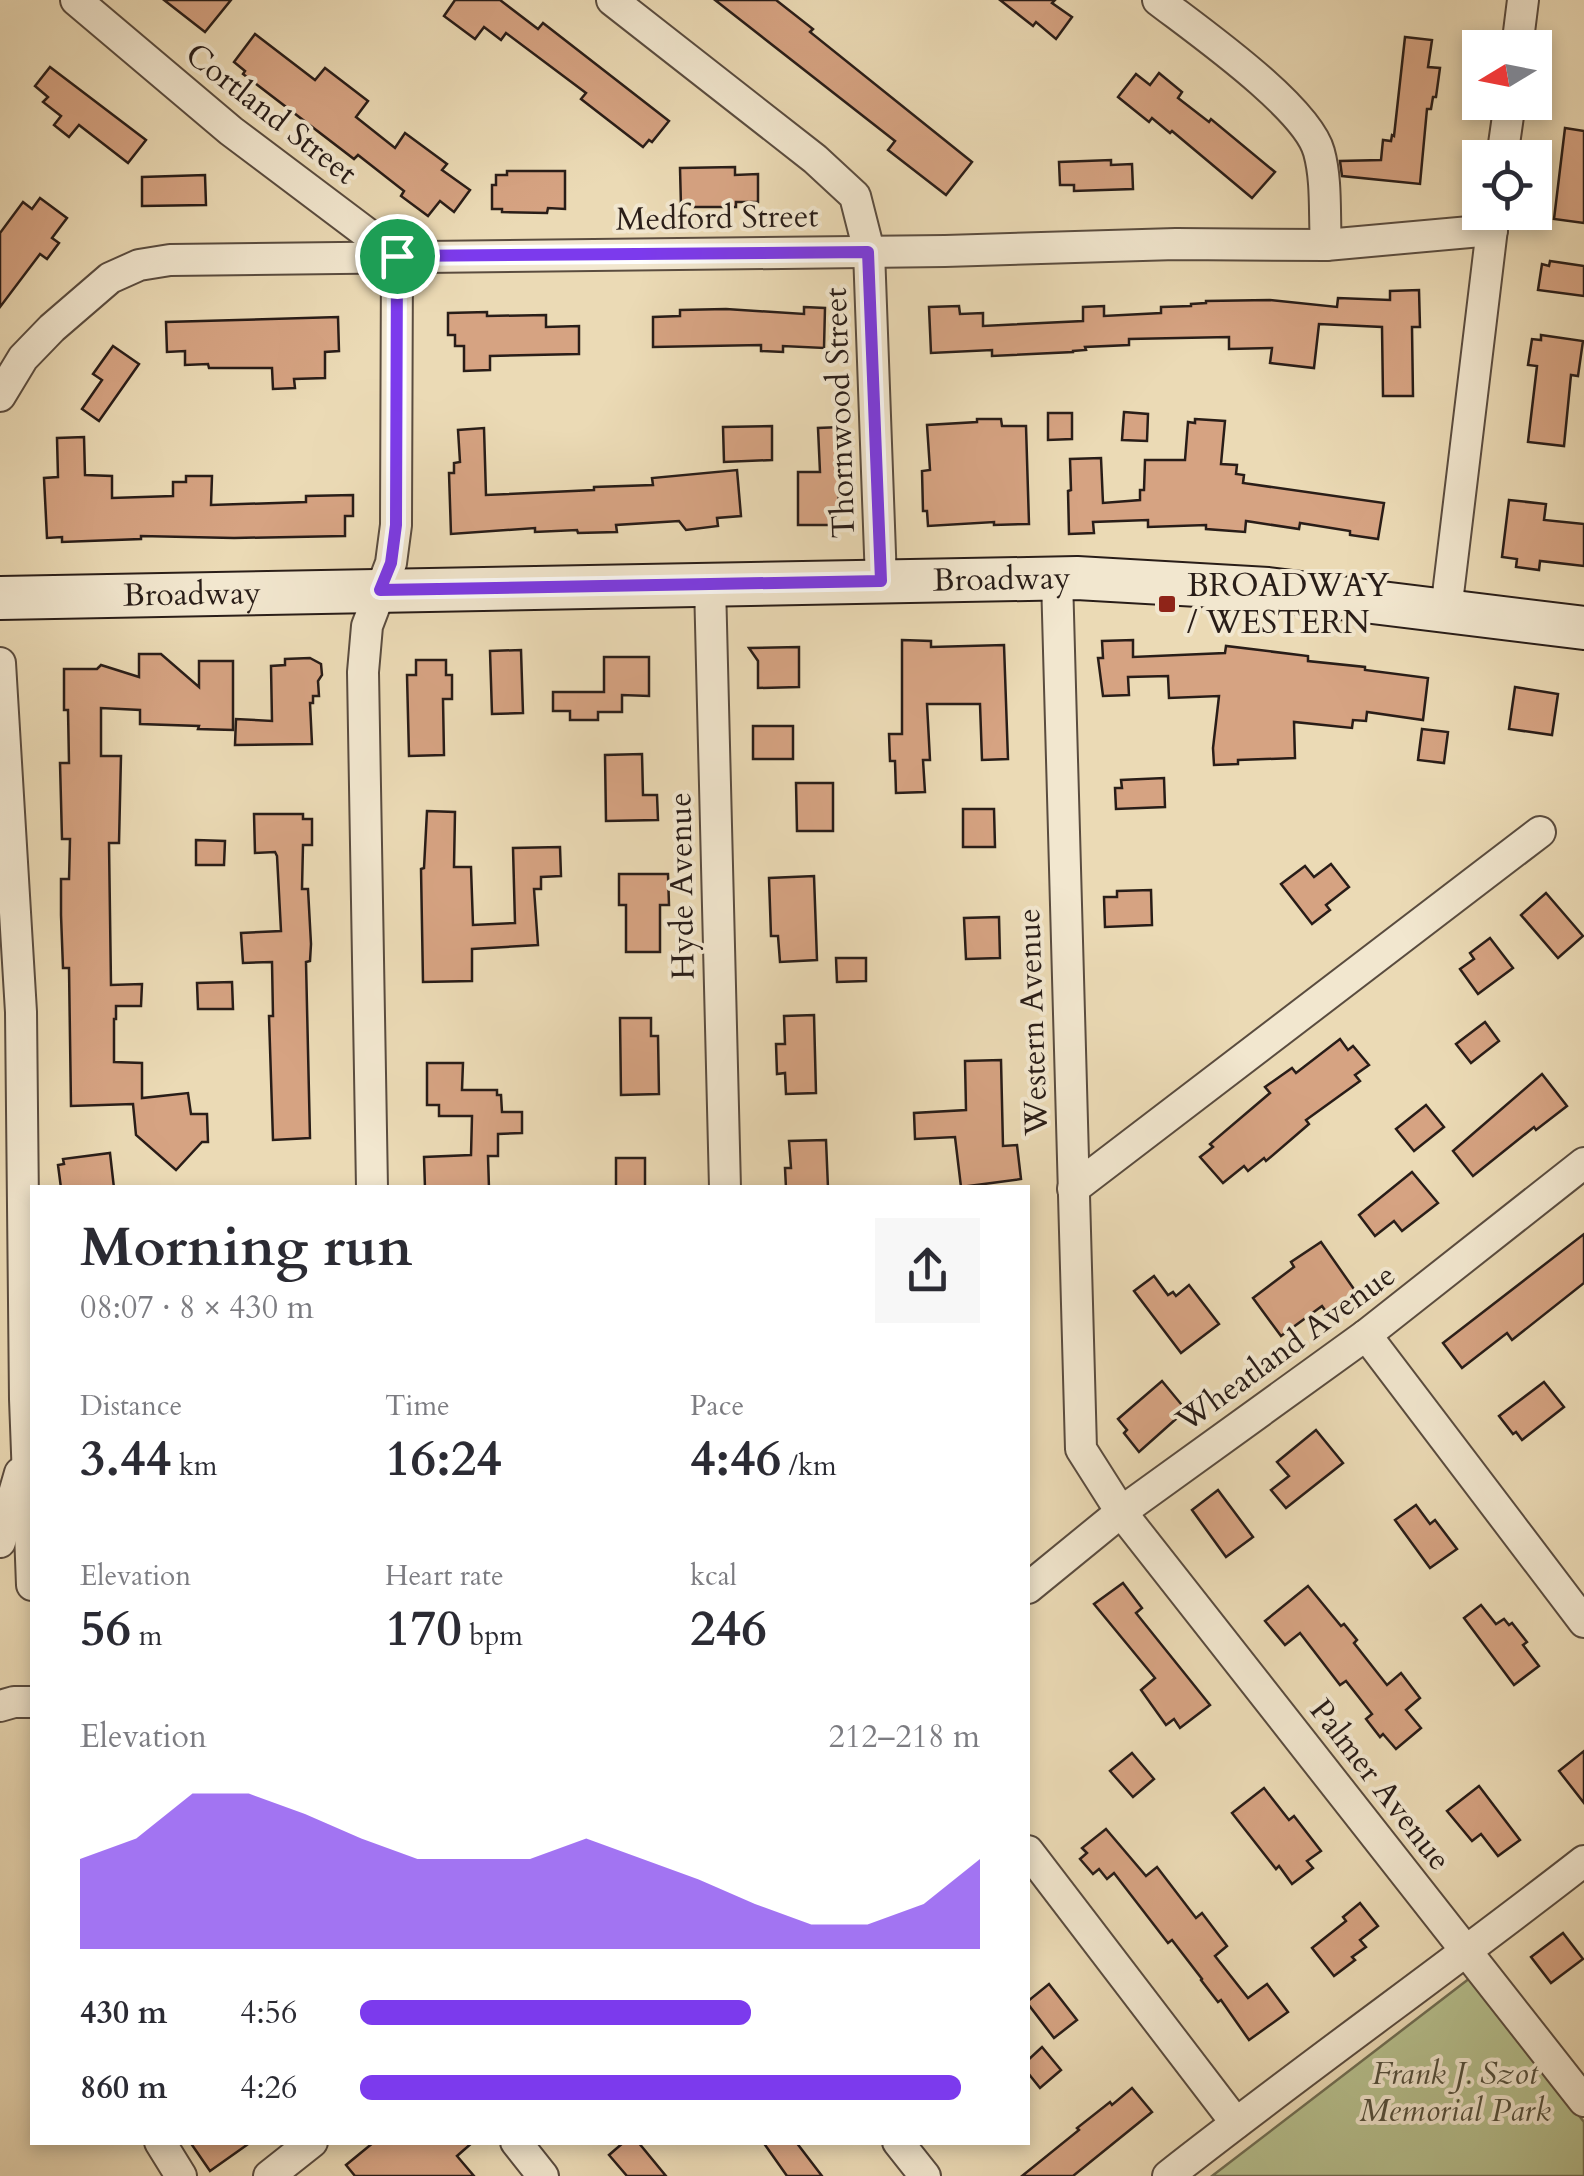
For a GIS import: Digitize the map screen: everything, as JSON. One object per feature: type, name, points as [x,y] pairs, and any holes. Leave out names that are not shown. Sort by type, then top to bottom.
[{"type":"main road","name":"Broadway","points":[[0,598],[1057,578],[1268,589],[1584,628]]},
{"type":"street","name":"Cortland Street","points":[[76,0],[231,131],[397,256]]},
{"type":"street","name":"Thornwood Street","points":[[612,0],[815,159],[855,196],[868,252],[881,581]]},
{"type":"street","points":[[1158,0],[1282,100],[1311,132],[1319,153],[1326,244]]},
{"type":"street","points":[[1520,30],[1523,0]]},
{"type":"street","name":"Medford Street","points":[[0,396],[23,358],[96,289],[125,269],[170,260],[1326,244],[1462,225]]},
{"type":"street","points":[[1446,611],[1492,230]]},
{"type":"street","points":[[372,1185],[363,672],[367,626],[391,563],[396,525],[397,256]]},
{"type":"street","name":"Western Avenue","points":[[1057,578],[1080,1449],[1121,1512]]},
{"type":"street","name":"Hyde Avenue","points":[[710,584],[725,1185]]},
{"type":"street","points":[[0,663],[21,1012],[30,1532]]},
{"type":"street","points":[[1073,1189],[1540,832]]},
{"type":"street","name":"Wheatland Avenue","points":[[1030,1586],[1121,1512],[1366,1335],[1584,1163]]},
{"type":"street","points":[[1366,1335],[1584,1622]]},
{"type":"street","points":[[0,1542],[27,1450]]},
{"type":"street","name":"Palmer Avenue","points":[[1121,1512],[1584,2102]]},
{"type":"street","points":[[0,1706],[30,1702]]},
{"type":"street","points":[[1030,1853],[1236,2123]]},
{"type":"street","points":[[1168,2176],[1584,1862]]},
{"type":"street","points":[[162,2145],[181,2176]]},
{"type":"street","points":[[269,2176],[308,2145]]},
{"type":"street","points":[[518,2145],[543,2176]]},
{"type":"street","points":[[900,2145],[925,2176]]},
{"type":"green space","name":"Frank J. Szot Memorial Park","points":[[1470,1978],[1584,2122],[1584,2176],[1212,2176]]},
{"type":"building","points":[[164,0],[231,0],[205,32]]},
{"type":"building","points":[[455,0],[500,0],[538,29],[543,23],[669,121],[643,147],[581,99],[586,93],[506,33],[501,40],[484,27],[475,39],[444,16]]},
{"type":"building","points":[[715,0],[776,0],[813,29],[810,32],[972,162],[946,195],[888,150],[895,141]]},
{"type":"building","points":[[1000,0],[1055,0],[1052,3],[1072,17],[1056,39]]},
{"type":"building","points":[[255,34],[315,80],[325,68],[368,101],[356,117],[395,148],[405,133],[447,164],[442,170],[470,190],[454,212],[440,201],[428,216],[401,196],[404,191],[358,155],[354,159],[243,74],[245,71],[234,62]]},
{"type":"building","points":[[1405,37],[1432,40],[1428,67],[1440,68],[1436,97],[1431,109],[1427,109],[1420,184],[1342,176],[1340,161],[1381,160],[1383,140],[1391,141],[1394,136]]},
{"type":"building","points":[[50,67],[146,140],[128,163],[79,125],[69,137],[54,125],[61,116],[43,102],[48,97],[35,86]]},
{"type":"building","points":[[1159,73],[1182,92],[1178,98],[1209,122],[1211,119],[1275,172],[1252,198],[1172,131],[1152,118],[1149,122],[1118,97],[1136,74],[1150,85]]},
{"type":"building","points":[[1565,128],[1584,131],[1584,223],[1554,219]]},
{"type":"building","points":[[1111,160],[1111,165],[1132,164],[1133,189],[1074,191],[1074,185],[1060,185],[1059,162]]},
{"type":"building","points":[[735,167],[735,175],[758,174],[758,202],[736,202],[736,207],[681,207],[680,168]]},
{"type":"building","points":[[507,171],[565,171],[565,209],[548,208],[547,213],[492,209],[492,185],[496,185],[496,175],[507,175]]},
{"type":"building","points":[[205,175],[206,205],[142,206],[142,177]]},
{"type":"building","points":[[40,198],[67,218],[52,238],[59,243],[47,259],[40,254],[0,307],[0,233],[23,202],[32,209]]},
{"type":"building","points":[[1550,261],[1584,266],[1584,296],[1538,290],[1542,264],[1549,266]]},
{"type":"building","points":[[1419,290],[1420,327],[1412,327],[1413,396],[1383,396],[1382,327],[1319,324],[1314,368],[1270,363],[1272,348],[1229,349],[1229,337],[1129,339],[1129,345],[1085,347],[1086,350],[1073,352],[992,356],[992,350],[931,353],[929,307],[959,306],[960,314],[983,313],[983,326],[1083,321],[1083,307],[1104,306],[1104,316],[1161,313],[1161,307],[1206,301],[1270,300],[1337,307],[1338,298],[1390,300],[1390,291]]},
{"type":"building","points":[[804,307],[825,308],[824,348],[783,346],[783,352],[761,351],[761,345],[653,347],[653,317],[680,316],[680,310],[726,309],[804,314]]},
{"type":"building","points":[[487,312],[487,316],[546,315],[546,327],[579,326],[579,354],[490,356],[490,370],[464,371],[464,346],[455,346],[455,335],[448,335],[448,313]]},
{"type":"building","points":[[338,317],[339,351],[325,352],[325,378],[294,379],[295,388],[273,389],[272,368],[185,365],[185,351],[167,352],[166,322]]},
{"type":"building","points":[[1541,335],[1583,341],[1578,376],[1571,375],[1564,446],[1528,442],[1537,366],[1528,365],[1532,339],[1541,340]]},
{"type":"building","points":[[113,346],[139,364],[99,421],[82,409],[102,380],[93,374]]},
{"type":"building","points":[[1124,412],[1148,414],[1147,441],[1122,440]]},
{"type":"building","points":[[1048,413],[1072,413],[1072,439],[1048,440]]},
{"type":"building","points":[[1001,419],[1002,426],[1026,426],[1029,524],[928,526],[927,511],[923,511],[922,471],[930,470],[927,425]]},
{"type":"building","points":[[1195,419],[1225,421],[1221,464],[1237,465],[1236,474],[1244,475],[1243,483],[1384,503],[1378,539],[1300,523],[1299,529],[1246,521],[1245,532],[1206,529],[1206,525],[1148,527],[1148,520],[1093,522],[1094,533],[1069,534],[1070,459],[1101,458],[1103,503],[1140,500],[1145,460],[1185,460],[1188,422],[1195,423]]},
{"type":"building","points":[[772,426],[772,460],[724,462],[723,427]]},
{"type":"building","points":[[841,427],[838,517],[831,517],[831,525],[798,525],[798,472],[820,472],[818,428]]},
{"type":"building","points":[[484,428],[486,495],[653,485],[652,478],[737,470],[741,516],[717,518],[718,526],[686,530],[679,521],[616,525],[617,532],[535,532],[535,528],[451,534],[449,473],[454,473],[454,463],[460,462],[458,430]]},
{"type":"building","points":[[84,437],[85,475],[112,476],[112,498],[173,496],[173,482],[186,482],[186,476],[212,476],[211,505],[306,502],[306,496],[353,495],[353,516],[345,516],[345,536],[141,536],[62,542],[62,537],[47,538],[44,478],[58,477],[57,438]]},
{"type":"building","points":[[1509,500],[1546,504],[1544,520],[1584,524],[1584,566],[1540,561],[1539,570],[1516,567],[1517,559],[1502,557]]},
{"type":"building","points":[[902,640],[931,641],[931,647],[1004,645],[1008,759],[982,760],[980,704],[927,704],[930,760],[923,760],[925,792],[896,793],[889,734],[902,734]]},
{"type":"building","points":[[1133,640],[1133,657],[1225,653],[1226,646],[1428,678],[1423,720],[1367,712],[1366,721],[1353,720],[1352,728],[1294,722],[1295,758],[1214,765],[1219,696],[1169,698],[1168,676],[1128,677],[1129,695],[1103,696],[1098,658],[1103,658],[1102,641]]},
{"type":"building","points":[[799,647],[799,687],[758,688],[758,661],[749,648]]},
{"type":"building","points":[[521,650],[523,713],[492,714],[490,651]]},
{"type":"building","points":[[139,654],[161,654],[199,687],[199,661],[233,661],[233,730],[140,724],[140,710],[101,708],[101,756],[121,756],[119,843],[109,843],[111,985],[142,984],[141,1006],[116,1006],[114,1062],[142,1063],[142,1098],[188,1093],[191,1114],[207,1114],[208,1142],[202,1142],[176,1170],[136,1135],[133,1104],[71,1106],[69,968],[63,968],[61,915],[61,879],[69,879],[70,839],[62,839],[60,763],[69,763],[64,669],[97,669],[101,665],[139,677]]},
{"type":"building","points":[[604,657],[649,657],[649,696],[622,695],[622,712],[598,712],[598,720],[570,720],[570,711],[553,711],[553,692],[604,692]]},
{"type":"building","points":[[310,658],[321,664],[322,675],[318,681],[319,696],[313,696],[310,703],[312,744],[235,745],[236,719],[272,721],[271,666],[285,665],[285,659]]},
{"type":"building","points":[[416,660],[446,660],[446,675],[452,675],[452,699],[443,699],[444,755],[409,756],[407,675],[416,675]]},
{"type":"building","points":[[1515,687],[1558,694],[1552,735],[1509,729]]},
{"type":"building","points":[[753,726],[793,726],[793,759],[753,759]]},
{"type":"building","points":[[1422,729],[1448,732],[1444,763],[1418,760]]},
{"type":"building","points":[[642,754],[643,795],[657,795],[658,820],[606,821],[605,755]]},
{"type":"building","points":[[1164,778],[1165,807],[1116,809],[1115,788],[1122,788],[1121,780]]},
{"type":"building","points":[[796,783],[833,783],[833,831],[797,831]]},
{"type":"building","points":[[963,809],[994,809],[995,847],[963,847]]},
{"type":"building","points":[[427,811],[455,812],[454,867],[471,867],[473,925],[515,923],[513,848],[560,847],[561,876],[541,877],[541,889],[534,889],[538,945],[472,949],[472,981],[423,982],[421,869]]},
{"type":"building","points":[[254,814],[303,814],[303,819],[312,819],[312,845],[303,845],[302,889],[308,889],[311,944],[310,961],[306,962],[310,1138],[273,1140],[269,1016],[273,1016],[272,962],[243,963],[241,933],[281,931],[277,856],[275,852],[255,853]]},
{"type":"building","points":[[196,840],[225,841],[224,865],[196,865]]},
{"type":"building","points":[[1331,864],[1349,887],[1326,905],[1330,910],[1312,924],[1281,884],[1305,866],[1314,877]]},
{"type":"building","points":[[619,874],[668,874],[669,905],[660,905],[660,952],[626,952],[626,905],[619,905]]},
{"type":"building","points":[[814,876],[817,960],[780,962],[778,936],[771,936],[769,878]]},
{"type":"building","points":[[1151,890],[1152,925],[1105,927],[1104,897],[1117,897],[1117,891]]},
{"type":"building","points":[[1546,893],[1583,936],[1558,958],[1521,915]]},
{"type":"building","points":[[999,917],[1000,958],[966,959],[964,918]]},
{"type":"building","points":[[1490,938],[1513,968],[1478,994],[1460,969],[1474,959],[1470,953]]},
{"type":"building","points":[[836,958],[866,958],[866,981],[837,982]]},
{"type":"building","points":[[232,982],[233,1009],[198,1009],[197,983]]},
{"type":"building","points":[[814,1015],[816,1093],[786,1094],[785,1073],[777,1074],[776,1044],[785,1044],[784,1016]]},
{"type":"building","points":[[620,1018],[651,1018],[651,1036],[658,1036],[659,1094],[621,1095]]},
{"type":"building","points":[[1485,1022],[1499,1041],[1471,1063],[1456,1044]]},
{"type":"building","points":[[1340,1039],[1348,1050],[1353,1046],[1369,1065],[1355,1075],[1360,1081],[1306,1120],[1309,1124],[1266,1161],[1264,1158],[1248,1171],[1244,1166],[1223,1183],[1200,1157],[1213,1147],[1210,1144],[1270,1093],[1265,1087],[1292,1068],[1296,1073]]},
{"type":"building","points":[[1001,1060],[1003,1146],[1017,1145],[1021,1179],[961,1185],[955,1137],[915,1139],[914,1113],[966,1110],[965,1061]]},
{"type":"building","points":[[427,1063],[463,1063],[462,1090],[497,1090],[502,1112],[522,1112],[522,1133],[498,1134],[498,1156],[488,1156],[489,1185],[425,1185],[424,1157],[471,1155],[472,1116],[439,1116],[439,1105],[427,1105]]},
{"type":"building","points":[[1542,1074],[1567,1106],[1473,1176],[1453,1151]]},
{"type":"building","points":[[1426,1105],[1444,1127],[1414,1151],[1396,1129]]},
{"type":"building","points":[[826,1140],[828,1185],[786,1185],[785,1168],[791,1168],[789,1141]]},
{"type":"building","points":[[110,1153],[114,1185],[61,1185],[58,1165],[64,1164],[63,1159]]},
{"type":"building","points":[[616,1158],[645,1158],[645,1185],[616,1185]]},
{"type":"building","points":[[1412,1172],[1438,1203],[1402,1231],[1394,1221],[1375,1236],[1359,1215]]},
{"type":"building","points":[[1584,1234],[1584,1283],[1512,1340],[1507,1333],[1462,1368],[1443,1343]]},
{"type":"building","points":[[1321,1242],[1356,1292],[1327,1313],[1322,1306],[1281,1336],[1253,1298],[1294,1267],[1291,1262]]},
{"type":"building","points":[[1154,1276],[1168,1295],[1173,1292],[1176,1296],[1189,1285],[1219,1324],[1181,1353],[1134,1291]]},
{"type":"building","points":[[1162,1381],[1186,1410],[1139,1452],[1118,1419]]},
{"type":"building","points":[[1544,1382],[1564,1407],[1522,1440],[1499,1416]]},
{"type":"building","points":[[1316,1430],[1343,1463],[1286,1508],[1271,1490],[1289,1476],[1277,1462]]},
{"type":"building","points":[[1218,1490],[1253,1537],[1226,1557],[1192,1510]]},
{"type":"building","points":[[1416,1505],[1430,1524],[1435,1520],[1457,1549],[1430,1568],[1395,1520]]},
{"type":"building","points":[[1123,1583],[1142,1608],[1136,1613],[1210,1705],[1180,1728],[1174,1719],[1166,1725],[1141,1690],[1155,1678],[1094,1604]]},
{"type":"building","points":[[1308,1586],[1357,1640],[1354,1643],[1387,1685],[1401,1673],[1420,1698],[1406,1710],[1421,1728],[1396,1749],[1366,1719],[1372,1714],[1346,1681],[1340,1685],[1300,1633],[1285,1645],[1265,1621]]},
{"type":"building","points":[[1481,1605],[1496,1624],[1504,1619],[1509,1625],[1512,1623],[1539,1666],[1514,1685],[1464,1618]]},
{"type":"building","points":[[1584,1751],[1584,1803],[1559,1771]]},
{"type":"building","points":[[1132,1753],[1154,1779],[1133,1797],[1110,1771]]},
{"type":"building","points":[[1479,1786],[1520,1840],[1498,1856],[1481,1834],[1472,1841],[1447,1811]]},
{"type":"building","points":[[1264,1788],[1289,1820],[1294,1816],[1321,1851],[1307,1861],[1313,1868],[1292,1884],[1232,1813]]},
{"type":"building","points":[[1106,1829],[1146,1876],[1157,1867],[1196,1918],[1202,1913],[1227,1946],[1215,1956],[1248,1998],[1267,1984],[1288,2012],[1249,2040],[1221,2000],[1218,2002],[1172,1940],[1168,1943],[1114,1873],[1107,1879],[1099,1869],[1093,1874],[1080,1859],[1087,1853],[1082,1848]]},
{"type":"building","points":[[1360,1903],[1378,1926],[1360,1940],[1366,1947],[1352,1957],[1355,1960],[1334,1976],[1312,1948],[1346,1921],[1343,1917]]},
{"type":"building","points":[[1563,1933],[1583,1959],[1551,1983],[1531,1957]]},
{"type":"building","points":[[1049,1984],[1077,2020],[1054,2038],[1030,2007],[1030,1999]]},
{"type":"building","points":[[1042,2047],[1061,2070],[1040,2088],[1030,2076],[1030,2058]]},
{"type":"building","points":[[1132,2088],[1152,2112],[1073,2176],[1022,2176],[1077,2128]]},
{"type":"building","points":[[192,2145],[247,2145],[210,2171]]},
{"type":"building","points":[[370,2145],[470,2145],[457,2156],[474,2176],[355,2176],[346,2165]]},
{"type":"building","points":[[621,2145],[640,2145],[666,2176],[627,2176],[609,2155]]},
{"type":"building","points":[[765,2145],[798,2145],[822,2176],[787,2176]]},
{"type":"place","name":"BROADWAY / WESTERN","points":[[1167,604]]},
{"type":"route","points":[[868,252],[881,581],[380,590],[391,563],[396,525],[397,256],[868,252]]}]
